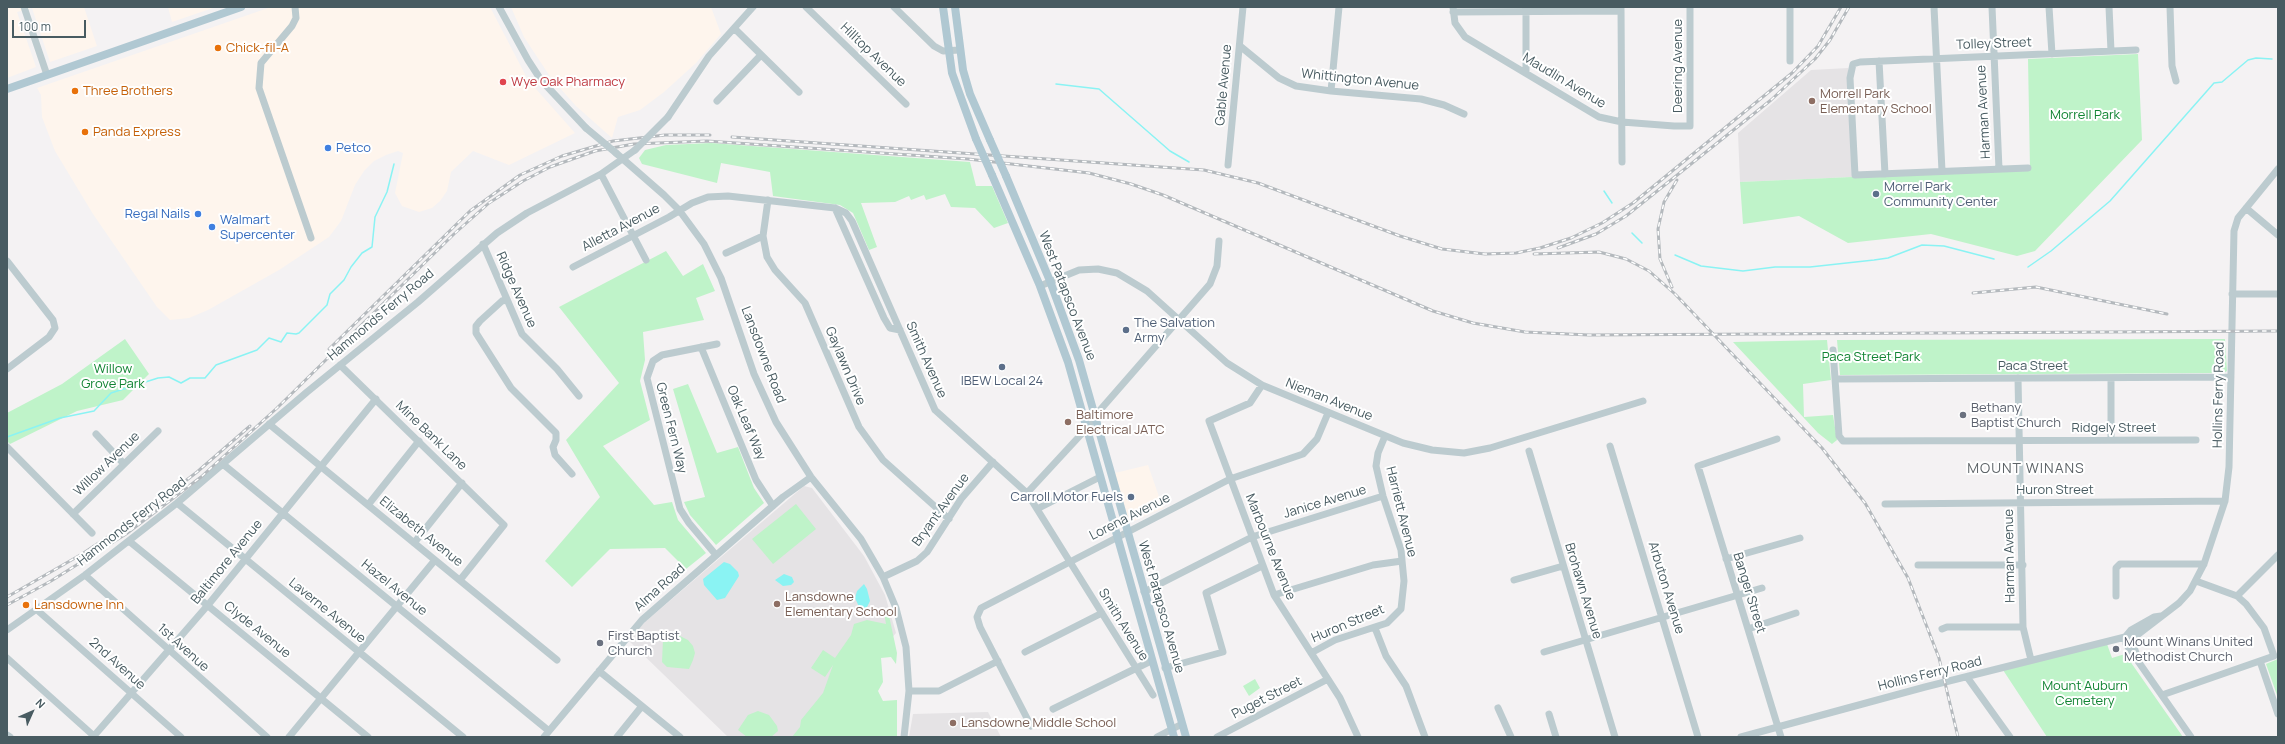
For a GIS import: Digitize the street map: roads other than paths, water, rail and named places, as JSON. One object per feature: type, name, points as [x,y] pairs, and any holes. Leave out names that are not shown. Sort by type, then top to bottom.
[{"type":"main road","points":[[7,88],[241,7]]},
{"type":"main road","name":"West Patapsco Avenue","points":[[943,7],[948,52],[959,97],[1040,286],[1068,362],[1172,733]]},
{"type":"main road","name":"West Patapsco Avenue","points":[[955,7],[959,50],[970,94],[1050,281],[1079,360],[1165,668],[1186,737]]},
{"type":"street","points":[[24,7],[46,75]]},
{"type":"street","points":[[295,7],[296,18],[292,26],[261,63],[259,88],[311,238]]},
{"type":"street","name":"Lansdowne Road","points":[[499,7],[541,80],[586,128],[679,210],[701,240],[712,259],[728,296],[745,350],[763,397],[792,449],[811,476],[861,539],[883,577],[896,608],[906,647],[909,691],[904,737]]},
{"type":"street","name":"Lansdowne Road","points":[[504,7],[509,25]]},
{"type":"street","name":"Hammonds Ferry Road","points":[[7,630],[129,542],[224,465],[269,424],[418,302],[483,244],[527,213],[601,174],[624,160],[668,117],[709,56],[754,7]]},
{"type":"street","name":"Hilltop Avenue","points":[[806,7],[906,104]]},
{"type":"street","points":[[894,7],[934,46],[948,52],[959,50]]},
{"type":"street","name":"Gable Avenue","points":[[1228,165],[1244,7]]},
{"type":"street","points":[[1332,91],[1340,7]]},
{"type":"street","name":"Deering Avenue","points":[[1690,7],[1690,126]]},
{"type":"street","points":[[1790,7],[1790,61]]},
{"type":"street","points":[[1934,7],[1942,171]]},
{"type":"street","name":"Harman Avenue","points":[[1992,7],[1999,169]]},
{"type":"street","points":[[2049,7],[2052,54]]},
{"type":"street","points":[[2109,7],[2111,51]]},
{"type":"street","points":[[2170,7],[2172,66],[2176,81]]},
{"type":"street","points":[[1453,9],[1621,9],[1622,162]]},
{"type":"street","name":"Maudlin Avenue","points":[[1453,9],[1458,29],[1465,37],[1599,117],[1622,122],[1661,126],[1690,126]]},
{"type":"street","points":[[1526,9],[1526,73]]},
{"type":"street","points":[[735,29],[799,92]]},
{"type":"street","name":"Whittington Avenue","points":[[1240,46],[1284,82],[1307,88],[1427,100],[1464,114]]},
{"type":"street","name":"Tolley Street","points":[[1885,174],[1855,175],[1850,78],[1853,64],[1879,61],[2136,50]]},
{"type":"street","points":[[716,101],[761,55]]},
{"type":"street","points":[[1879,61],[1885,174],[2028,168]]},
{"type":"street","name":"Hollins Ferry Road","points":[[1741,737],[2031,660],[2126,636],[2136,636],[2182,600],[2196,581],[2204,564],[2225,501],[2229,466],[2232,377],[2234,231],[2238,218],[2278,169]]},
{"type":"street","points":[[601,174],[646,260]]},
{"type":"street","points":[[679,210],[700,199],[717,195],[768,200]]},
{"type":"street","name":"Smith Avenue","points":[[768,200],[835,208],[884,318],[890,328],[900,330],[935,410],[1027,493],[1153,695]]},
{"type":"street","name":"Gaylawn Drive","points":[[768,200],[763,236],[765,250],[770,264],[799,295],[810,313],[853,415],[866,438],[883,460],[948,519]]},
{"type":"street","points":[[2246,208],[2278,235]]},
{"type":"street","name":"Alletta Avenue","points":[[573,267],[679,210]]},
{"type":"street","points":[[726,253],[763,236]]},
{"type":"street","points":[[1027,493],[1087,428],[1094,417],[1180,321],[1213,279],[1217,266],[1219,241]]},
{"type":"street","name":"Ridge Avenue","points":[[483,244],[522,334],[557,369],[579,396]]},
{"type":"street","points":[[7,261],[49,315],[55,328],[49,337],[7,370]]},
{"type":"street","name":"Nieman Avenue","points":[[1040,286],[1071,272],[1084,269],[1117,273],[1139,285],[1227,363],[1262,385],[1385,436],[1425,449],[1464,453],[1490,448],[1643,401]]},
{"type":"street","points":[[2232,294],[2278,294]]},
{"type":"street","points":[[506,300],[502,301],[480,321],[476,326],[476,333],[511,388],[556,433],[556,440],[553,447],[555,455],[572,474]]},
{"type":"street","name":"Green Fern Way","points":[[716,555],[689,523],[680,509],[647,378],[653,361],[662,355],[717,344]]},
{"type":"street","name":"Oak Leaf Way","points":[[701,347],[756,480],[773,506]]},
{"type":"street","points":[[1833,350],[1835,379]]},
{"type":"street","name":"Mine Bank Lane","points":[[340,365],[504,525],[460,580]]},
{"type":"street","name":"Paca Street","points":[[1835,379],[2232,377]]},
{"type":"street","name":"Harman Avenue","points":[[2018,378],[2022,503],[2023,627],[2031,660]]},
{"type":"street","points":[[2111,378],[2111,440]]},
{"type":"street","name":"Ridgely Street","points":[[1835,379],[1839,436],[1841,440],[2196,440]]},
{"type":"street","name":"Marbourne Avenue","points":[[1262,385],[1250,403],[1209,421],[1274,595],[1328,679],[1348,713],[1358,737]]},
{"type":"street","name":"Baltimore Avenue","points":[[94,737],[208,605],[376,399]]},
{"type":"street","name":"Lorena Avenue","points":[[1031,726],[978,621],[981,608],[1127,531],[1230,479],[1303,454],[1317,439],[1328,413]]},
{"type":"street","name":"Elizabeth Avenue","points":[[269,424],[557,660]]},
{"type":"street","name":"Willow Avenue","points":[[73,514],[158,431]]},
{"type":"street","points":[[96,434],[124,464]]},
{"type":"street","name":"Harriett Avenue","points":[[1385,436],[1378,453],[1376,466],[1383,496],[1398,540],[1402,561],[1404,595]]},
{"type":"street","name":"Banger Street","points":[[1777,439],[1698,466],[1781,737]]},
{"type":"street","points":[[368,505],[419,441]]},
{"type":"street","name":"Arbuton Avenue","points":[[1610,446],[1698,737]]},
{"type":"street","points":[[7,447],[92,533]]},
{"type":"street","name":"Brohawn Avenue","points":[[1529,452],[1615,737]]},
{"type":"street","name":"Bryant Avenue","points":[[883,577],[922,557],[936,541],[948,519],[968,491],[993,462]]},
{"type":"street","name":"Hazel Avenue","points":[[224,465],[549,731]]},
{"type":"street","name":"Alma Road","points":[[544,737],[642,620],[773,506],[811,476]]},
{"type":"street","points":[[1037,509],[1100,477]]},
{"type":"street","points":[[414,543],[462,483]]},
{"type":"street","name":"Janice Avenue","points":[[1144,592],[1252,537],[1383,496]]},
{"type":"street","name":"Huron Street","points":[[1885,504],[2225,501]]},
{"type":"street","name":"Laverne Avenue","points":[[177,503],[463,737]]},
{"type":"street","points":[[1726,559],[1800,538]]},
{"type":"street","name":"Clyde Avenue","points":[[129,542],[368,737]]},
{"type":"street","points":[[2236,596],[2278,555]]},
{"type":"street","points":[[289,737],[435,560]]},
{"type":"street","points":[[1274,595],[1373,565],[1402,561]]},
{"type":"street","points":[[2116,596],[2118,566],[2204,564]]},
{"type":"street","points":[[1918,565],[2023,565]]},
{"type":"street","points":[[1165,668],[1223,652],[1206,593],[1262,566]]},
{"type":"street","points":[[1514,580],[1564,566]]},
{"type":"street","name":"1st Avenue","points":[[84,575],[267,737]]},
{"type":"street","points":[[2162,695],[2274,656],[2260,620],[2236,596],[2196,581]]},
{"type":"street","points":[[1544,652],[1762,588]]},
{"type":"street","name":"Huron Street","points":[[1311,653],[1335,640],[1387,623],[1402,609],[1404,595]]},
{"type":"street","name":"2nd Avenue","points":[[36,609],[181,737]]},
{"type":"street","points":[[1748,629],[1796,613]]},
{"type":"street","points":[[1025,652],[1102,614]]},
{"type":"street","name":"Hollins Ferry Road","points":[[2126,636],[2134,628],[2154,617],[2161,616]]},
{"type":"street","points":[[1942,629],[1947,627],[2023,627]]},
{"type":"street","points":[[1375,628],[1380,646],[1406,686],[1425,737]]},
{"type":"street","points":[[2126,636],[2127,647],[2139,662],[2190,737]]},
{"type":"street","points":[[2136,636],[2134,647],[2139,662]]},
{"type":"street","points":[[7,658],[94,737]]},
{"type":"street","points":[[909,691],[939,691],[998,661]]},
{"type":"street","points":[[1053,709],[1151,661]]},
{"type":"street","points":[[2260,661],[2278,714]]},
{"type":"street","points":[[598,671],[680,737]]},
{"type":"street","points":[[1967,677],[2010,737]]},
{"type":"street","name":"Puget Street","points":[[1217,737],[1328,679]]},
{"type":"street","points":[[617,737],[642,706]]},
{"type":"street","points":[[1498,708],[1511,737]]},
{"type":"street","points":[[1549,714],[1556,737]]},
{"type":"street","points":[[1156,737],[1172,733],[1182,724]]},
{"type":"water","points":[[724,562],[730,564],[738,572],[739,576],[725,598],[717,600],[704,585],[703,579]]},
{"type":"water","points":[[784,574],[792,577],[794,582],[791,585],[783,586],[775,580]]},
{"type":"water","points":[[864,584],[870,601],[865,611],[861,611],[855,598],[857,591]]},
{"type":"waterway","points":[[2028,267],[2051,251],[2110,201],[2214,83],[2222,82],[2248,60],[2256,58],[2272,59]]},
{"type":"waterway","points":[[1056,84],[1099,89],[1170,151],[1189,162]]},
{"type":"waterway","points":[[7,437],[60,418],[94,411],[111,393],[158,378],[169,377],[181,383],[190,378],[205,378],[216,365],[257,350],[269,338],[281,342],[287,333],[299,333],[327,305],[330,294],[344,280],[351,267],[362,253],[372,247],[375,217],[387,192],[394,164]]},
{"type":"waterway","points":[[1604,191],[1612,203]]},
{"type":"waterway","points":[[1632,233],[1642,243]]},
{"type":"waterway","points":[[1675,255],[1701,266],[1743,271],[1775,267],[1810,267],[1888,258],[1922,245],[1944,246],[1994,259]]},
{"type":"railway","points":[[732,137],[1204,170],[1258,183],[1400,236],[1442,249],[1485,254],[1516,253],[1540,248],[1571,238],[1602,223],[1633,203],[1792,73],[1818,46],[1841,7]]},
{"type":"railway","points":[[1558,248],[1596,234],[1626,216],[1771,100],[1815,59],[1830,40],[1849,7]]},
{"type":"railway","points":[[329,349],[470,211],[520,175],[562,156],[613,141],[665,135],[710,135]]},
{"type":"railway","points":[[7,605],[51,581],[126,534],[201,477],[277,408],[454,234],[489,203],[523,181],[550,167],[595,151],[634,144],[707,141],[968,159],[1089,173],[1131,184],[1163,195],[1433,311],[1473,323],[1525,332],[1589,335],[2278,331]]},
{"type":"railway","points":[[1672,287],[1660,259],[1658,229],[1664,202],[1677,180]]},
{"type":"railway","points":[[1534,254],[1599,252],[1626,259],[1649,271],[1675,294],[1822,448],[1865,503],[1908,578],[1939,658],[1958,737]]},
{"type":"railway","points":[[1973,293],[2036,287],[2167,314]]},
{"type":"railway","points":[[7,597],[82,554],[144,513],[197,472],[250,426]]},
{"type":"place","name":"Chick-fil-A","points":[[218,48]]},
{"type":"place","name":"Wye Oak Pharmacy","points":[[503,82]]},
{"type":"place","name":"Three Brothers","points":[[75,91]]},
{"type":"place","name":"Morrell Park Elementary School","points":[[1812,101]]},
{"type":"place","name":"Panda Express","points":[[85,132]]},
{"type":"place","name":"Petco","points":[[328,148]]},
{"type":"place","name":"Morrel Park Community Center","points":[[1876,194]]},
{"type":"place","name":"Regal Nails","points":[[198,214]]},
{"type":"place","name":"Walmart Supercenter","points":[[212,227]]},
{"type":"place","name":"The Salvation Army","points":[[1126,330]]},
{"type":"place","name":"IBEW Local 24","points":[[1002,367]]},
{"type":"place","name":"Bethany Baptist Church","points":[[1963,415]]},
{"type":"place","name":"Baltimore Electrical JATC","points":[[1068,422]]},
{"type":"place","name":"Carroll Motor Fuels","points":[[1131,497]]},
{"type":"place","name":"Lansdowne Elementary School","points":[[777,604]]},
{"type":"place","name":"Lansdowne Inn","points":[[26,605]]},
{"type":"place","name":"First Baptist Church","points":[[600,643]]},
{"type":"place","name":"Mount Winans United Methodist Church","points":[[2116,649]]},
{"type":"place","name":"Lansdowne Middle School","points":[[953,723]]},
{"type":"district","name":"MOUNT WINANS","points":[[2026,469]]},
{"type":"park label","name":"Morrell Park","points":[[2085,115]]},
{"type":"park label","name":"Paca Street Park","points":[[1871,357]]},
{"type":"park label","name":"Willow Grove Park","points":[[113,376]]},
{"type":"park label","name":"Mount Auburn Cemetery","points":[[2085,694]]}]
